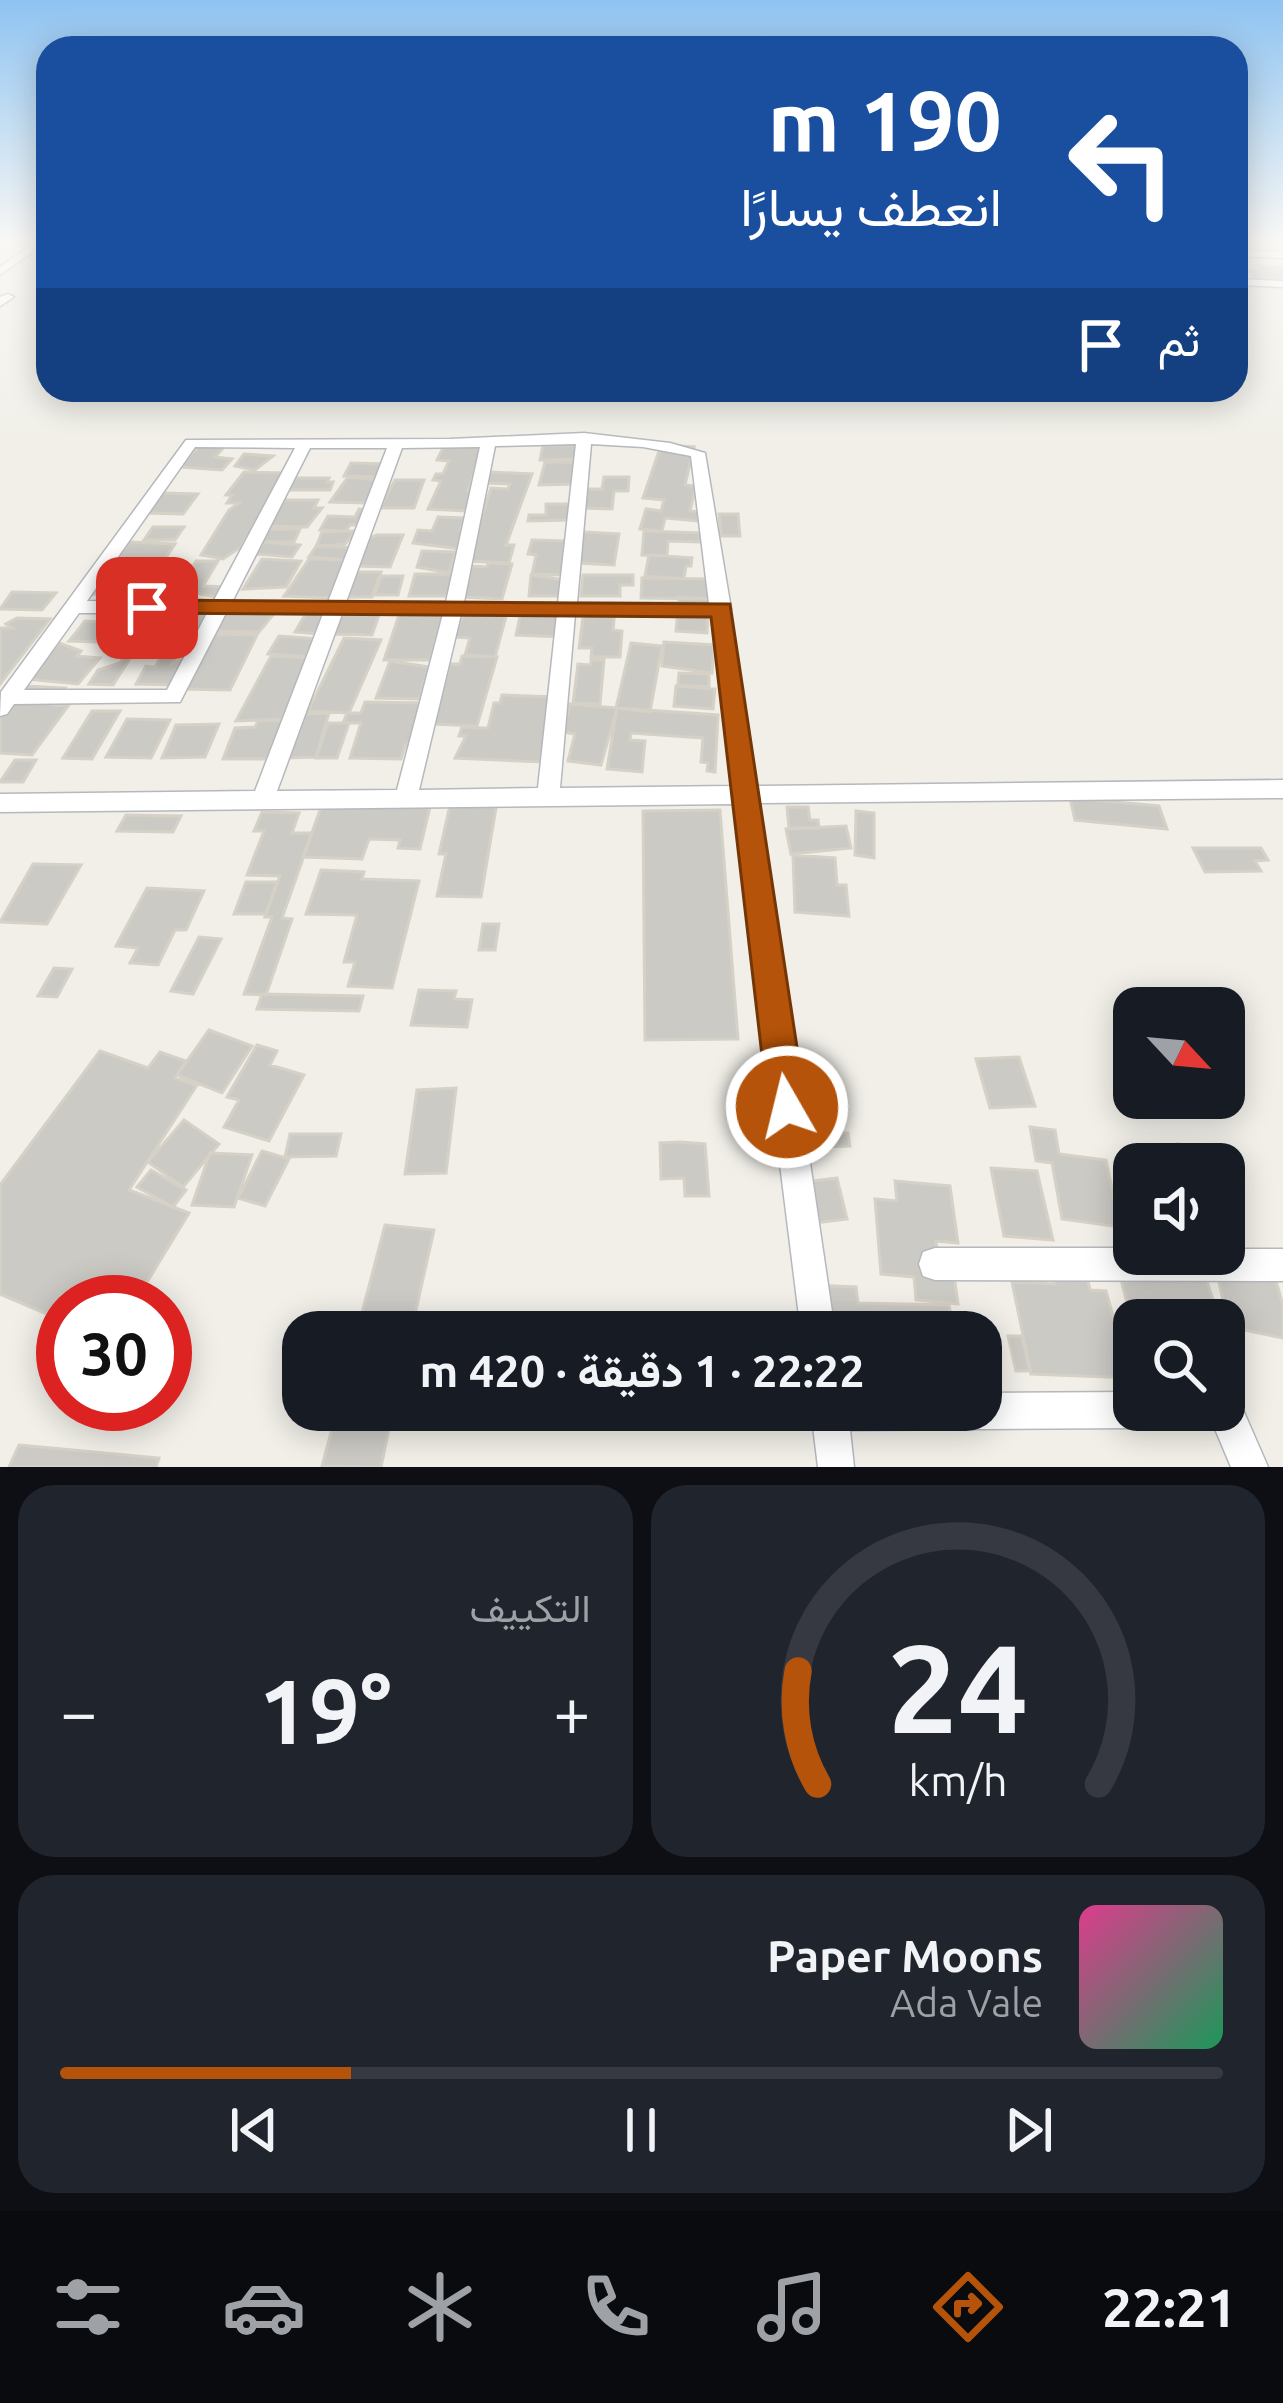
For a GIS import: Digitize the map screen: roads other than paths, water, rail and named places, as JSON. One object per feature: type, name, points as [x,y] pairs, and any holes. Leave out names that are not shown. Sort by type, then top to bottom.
[{"type":"street","points":[[548,796],[584,437]]},
{"type":"street","points":[[4,703],[191,443],[584,437],[640,439],[698,453],[815,1311]]},
{"type":"street","points":[[4,703],[173,697],[305,442]]},
{"type":"street","points":[[263,800],[396,442]]},
{"type":"street","points":[[406,798],[453,610],[488,442]]},
{"type":"street","points":[[73,607],[722,609]]},
{"type":"street","points":[[0,803],[1283,789]]},
{"type":"street","points":[[935,1264],[1283,1265]]},
{"type":"street","points":[[1002,1410],[1113,1410]]},
{"type":"street","points":[[832,1431],[836,1467]]},
{"type":"street","points":[[1234,1431],[1250,1467]]}]
